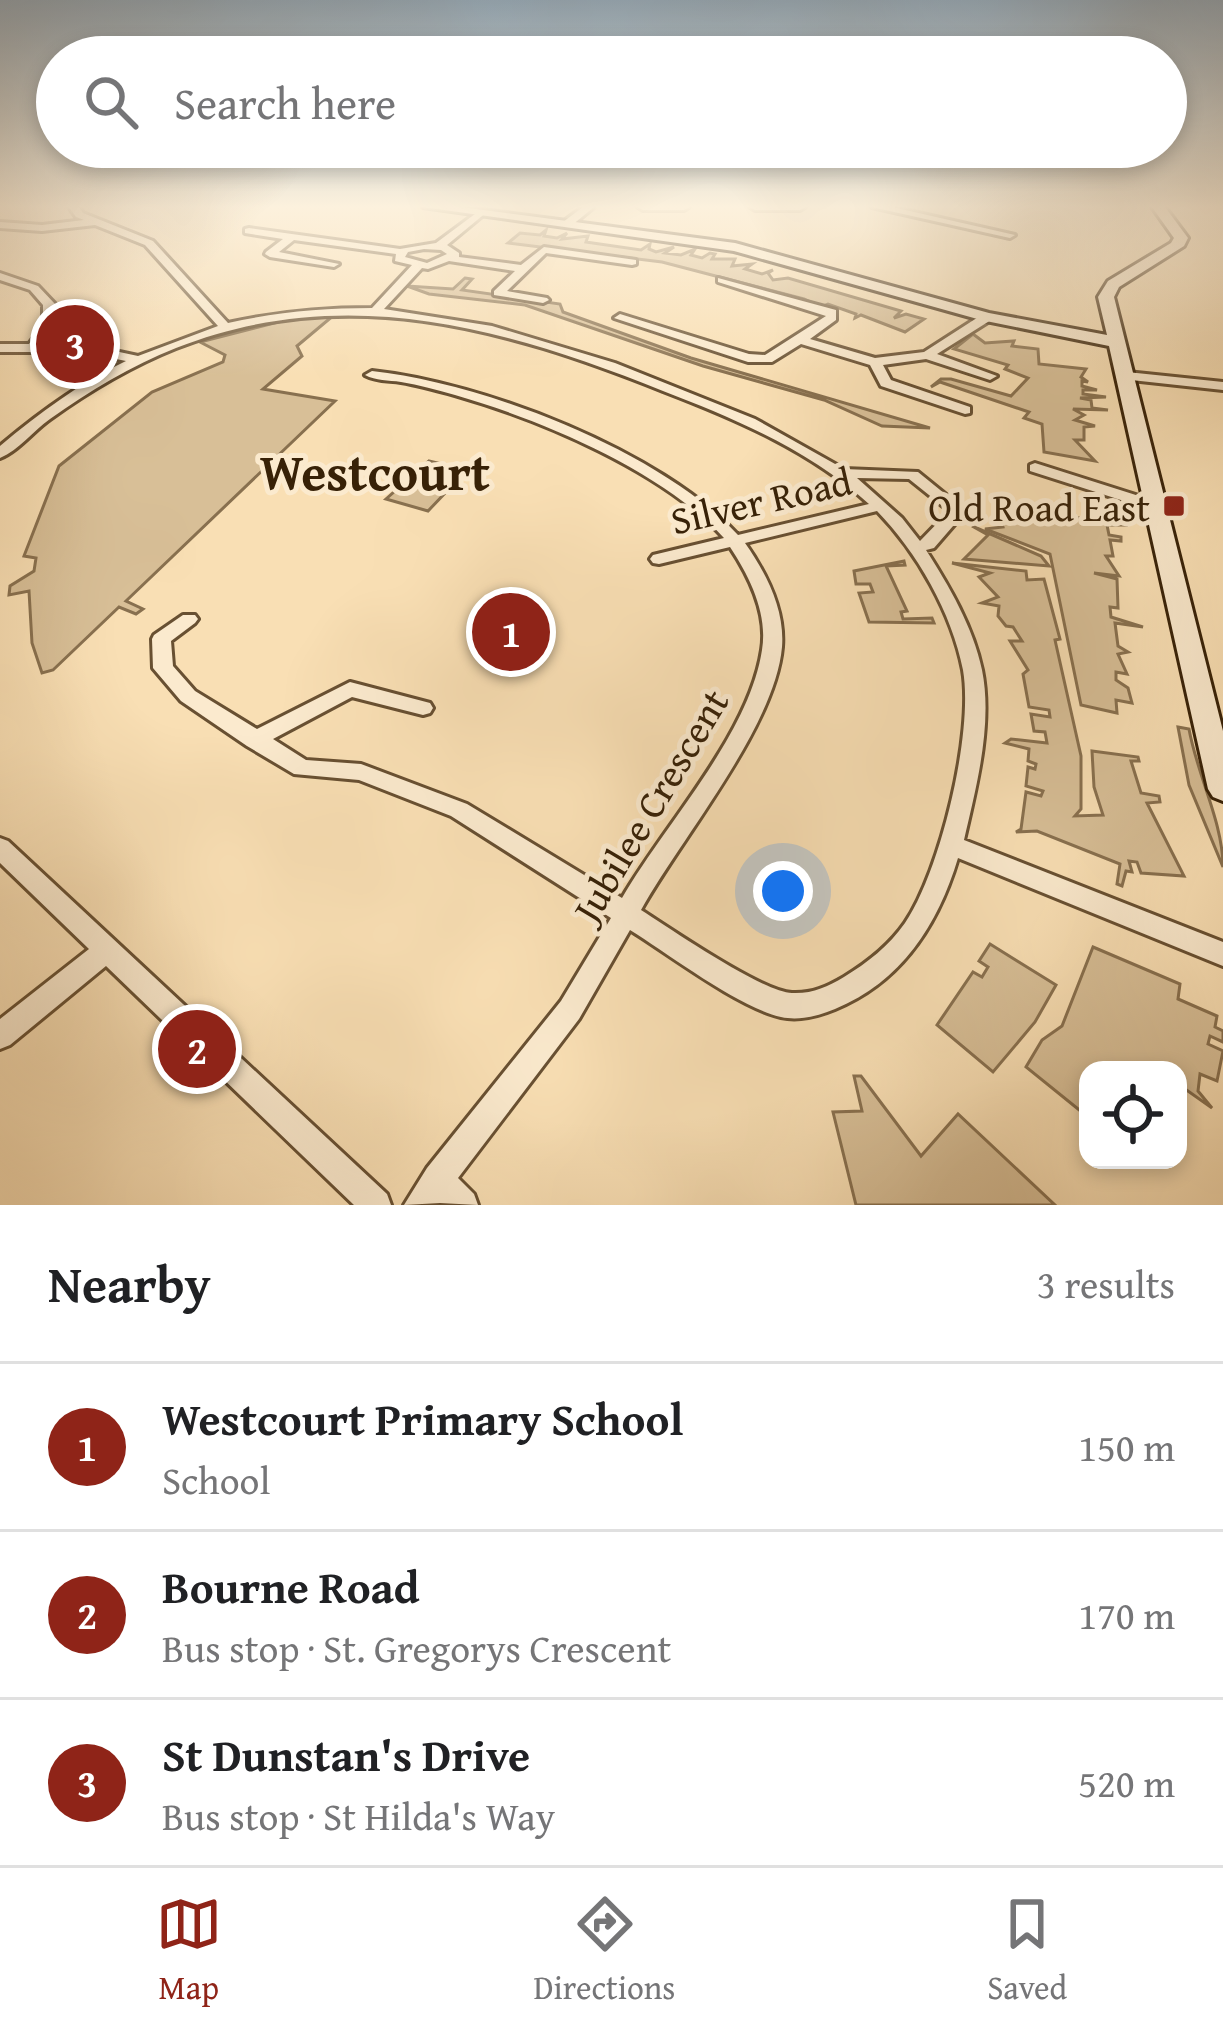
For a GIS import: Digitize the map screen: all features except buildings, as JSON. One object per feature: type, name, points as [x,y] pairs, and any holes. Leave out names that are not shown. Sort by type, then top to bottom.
[{"type":"main road","points":[[790,263],[987,317],[1114,342]]},
{"type":"main road","points":[[1151,263],[1113,284],[1106,297],[1114,342],[1140,376],[1155,506],[1223,789]]},
{"type":"street","points":[[167,263],[226,328]]},
{"type":"street","points":[[409,263],[431,263]]},
{"type":"street","points":[[486,263],[524,268]]},
{"type":"street","points":[[529,263],[498,293],[543,300]]},
{"type":"street","points":[[375,311],[418,266]]},
{"type":"street","points":[[0,276],[31,286],[48,301],[50,322],[33,348]]},
{"type":"street","points":[[620,318],[748,358],[767,358],[832,317],[832,313],[722,280]]},
{"type":"street","points":[[0,454],[73,395],[140,360],[226,328],[302,314],[375,311],[531,343],[645,379],[759,427],[839,472],[879,506],[916,547],[949,609],[974,676],[971,759],[948,844],[918,926],[882,967],[824,1003],[782,1005],[742,986],[459,810],[362,772],[302,768],[254,740],[188,695],[163,668],[161,639],[189,619]]},
{"type":"street","points":[[800,340],[875,362],[927,355],[987,317]]},
{"type":"street","points":[[0,348],[98,350],[140,360]]},
{"type":"street","points":[[927,355],[990,376]]},
{"type":"street","points":[[875,362],[886,383],[965,410]]},
{"type":"street","name":"Jubilee Crescent","points":[[372,375],[432,387],[590,444],[686,493],[723,522],[736,540],[772,621],[769,667],[746,719],[570,1010],[419,1205]]},
{"type":"street","points":[[1140,376],[1223,386]]},
{"type":"street","points":[[1035,468],[1155,506]]},
{"type":"street","points":[[839,472],[913,475],[958,512],[928,544],[916,547]]},
{"type":"street","name":"Silver Road","points":[[659,559],[879,506]]},
{"type":"street","points":[[254,740],[350,689],[423,708]]},
{"type":"street","points":[[948,844],[1223,953]]},
{"type":"street","points":[[0,848],[376,1205]]},
{"type":"street","points":[[0,1036],[105,951]]},
{"type":"street","points":[[438,1178],[463,1205]]},
{"type":"shaded area","points":[[667,263],[752,264],[745,269],[762,274],[773,270],[768,273],[773,280],[788,278],[901,311],[894,318],[906,314],[924,319],[905,332],[804,299]]},
{"type":"shaded area","points":[[465,278],[472,279],[462,290],[560,304],[563,312],[691,358],[930,428],[882,426],[824,400],[703,366],[525,305],[429,294],[407,286],[453,289]]},
{"type":"shaded area","points":[[334,315],[297,346],[302,356],[263,389],[335,401],[126,601],[143,609],[136,614],[119,607],[53,670],[42,673],[32,643],[29,591],[9,595],[10,586],[34,571],[36,558],[24,556],[59,466],[152,392],[223,362],[225,355],[200,342],[282,321]]},
{"type":"shaded area","points":[[973,334],[985,343],[1014,341],[1012,346],[1038,349],[1039,364],[1086,369],[1081,377],[1088,382],[1082,381],[1082,386],[1097,390],[1083,390],[1083,394],[1106,397],[1080,398],[1091,400],[1092,408],[1108,410],[1073,409],[1084,415],[1075,420],[1095,426],[1084,427],[1084,440],[1075,440],[1095,461],[1044,452],[1042,424],[1024,418],[1029,412],[940,382],[931,387],[941,379],[951,379],[1011,396],[1028,378],[1005,369],[1008,365],[954,349]]},
{"type":"shaded area","points":[[429,461],[467,470],[428,511],[386,499]]},
{"type":"shaded area","points":[[1038,512],[1128,525],[1107,525],[1109,535],[1121,537],[1121,541],[1110,540],[1113,556],[1106,556],[1119,576],[1094,573],[1117,579],[1118,608],[1110,607],[1111,617],[1143,627],[1115,623],[1118,646],[1128,652],[1118,654],[1127,674],[1116,672],[1116,680],[1128,688],[1132,703],[1116,700],[1117,713],[1081,705],[1050,554],[985,529],[1003,527],[1001,519],[1038,521]]},
{"type":"shaded area","points":[[972,526],[1041,556],[1049,566],[964,559],[988,535]]},
{"type":"shaded area","points":[[904,561],[905,565],[886,566],[907,611],[901,612],[903,619],[932,618],[934,623],[869,622],[859,593],[873,592],[870,584],[856,584],[854,571]]},
{"type":"shaded area","points":[[952,563],[1026,571],[1027,580],[1044,579],[1081,756],[1081,809],[1075,816],[1103,815],[1094,787],[1092,751],[1138,757],[1139,761],[1131,761],[1141,793],[1159,796],[1160,802],[1147,803],[1184,876],[1141,873],[1137,862],[1129,861],[1132,872],[1126,871],[1122,886],[1117,884],[1120,864],[1037,831],[1016,832],[1021,829],[1026,792],[1041,796],[1043,791],[1026,786],[1028,767],[1035,769],[1036,764],[1028,761],[1029,749],[1005,743],[1011,739],[1047,743],[1045,732],[1034,731],[1031,714],[1050,717],[1049,710],[1029,707],[1023,674],[1028,670],[1010,641],[1022,641],[998,616],[999,606],[982,603],[998,597],[979,577],[990,573]]},
{"type":"shaded area","points":[[1178,727],[1189,729],[1219,833],[1223,867],[1189,785]]},
{"type":"shaded area","points":[[990,944],[1056,985],[1035,1022],[993,1072],[937,1025],[973,972],[982,977],[988,967],[979,961]]},
{"type":"shaded area","points":[[1093,947],[1180,984],[1178,999],[1217,1016],[1215,1027],[1223,1031],[1223,1042],[1210,1036],[1208,1044],[1223,1051],[1217,1081],[1200,1074],[1198,1091],[1212,1108],[1187,1090],[1187,1061],[1079,1061],[1079,1110],[1026,1067],[1042,1040],[1062,1026]]},
{"type":"shaded area","points":[[854,1076],[861,1076],[921,1156],[958,1114],[1055,1205],[856,1205],[833,1112],[862,1111]]},
{"type":"place","name":"St Dunstan's Drive","points":[[75,344]]},
{"type":"place","name":"Old Road East","points":[[1174,506]]},
{"type":"place","name":"Westcourt Primary School","points":[[511,632]]},
{"type":"place","name":"Bourne Road","points":[[197,1049]]},
{"type":"district","name":"Westcourt","points":[[375,471]]}]
